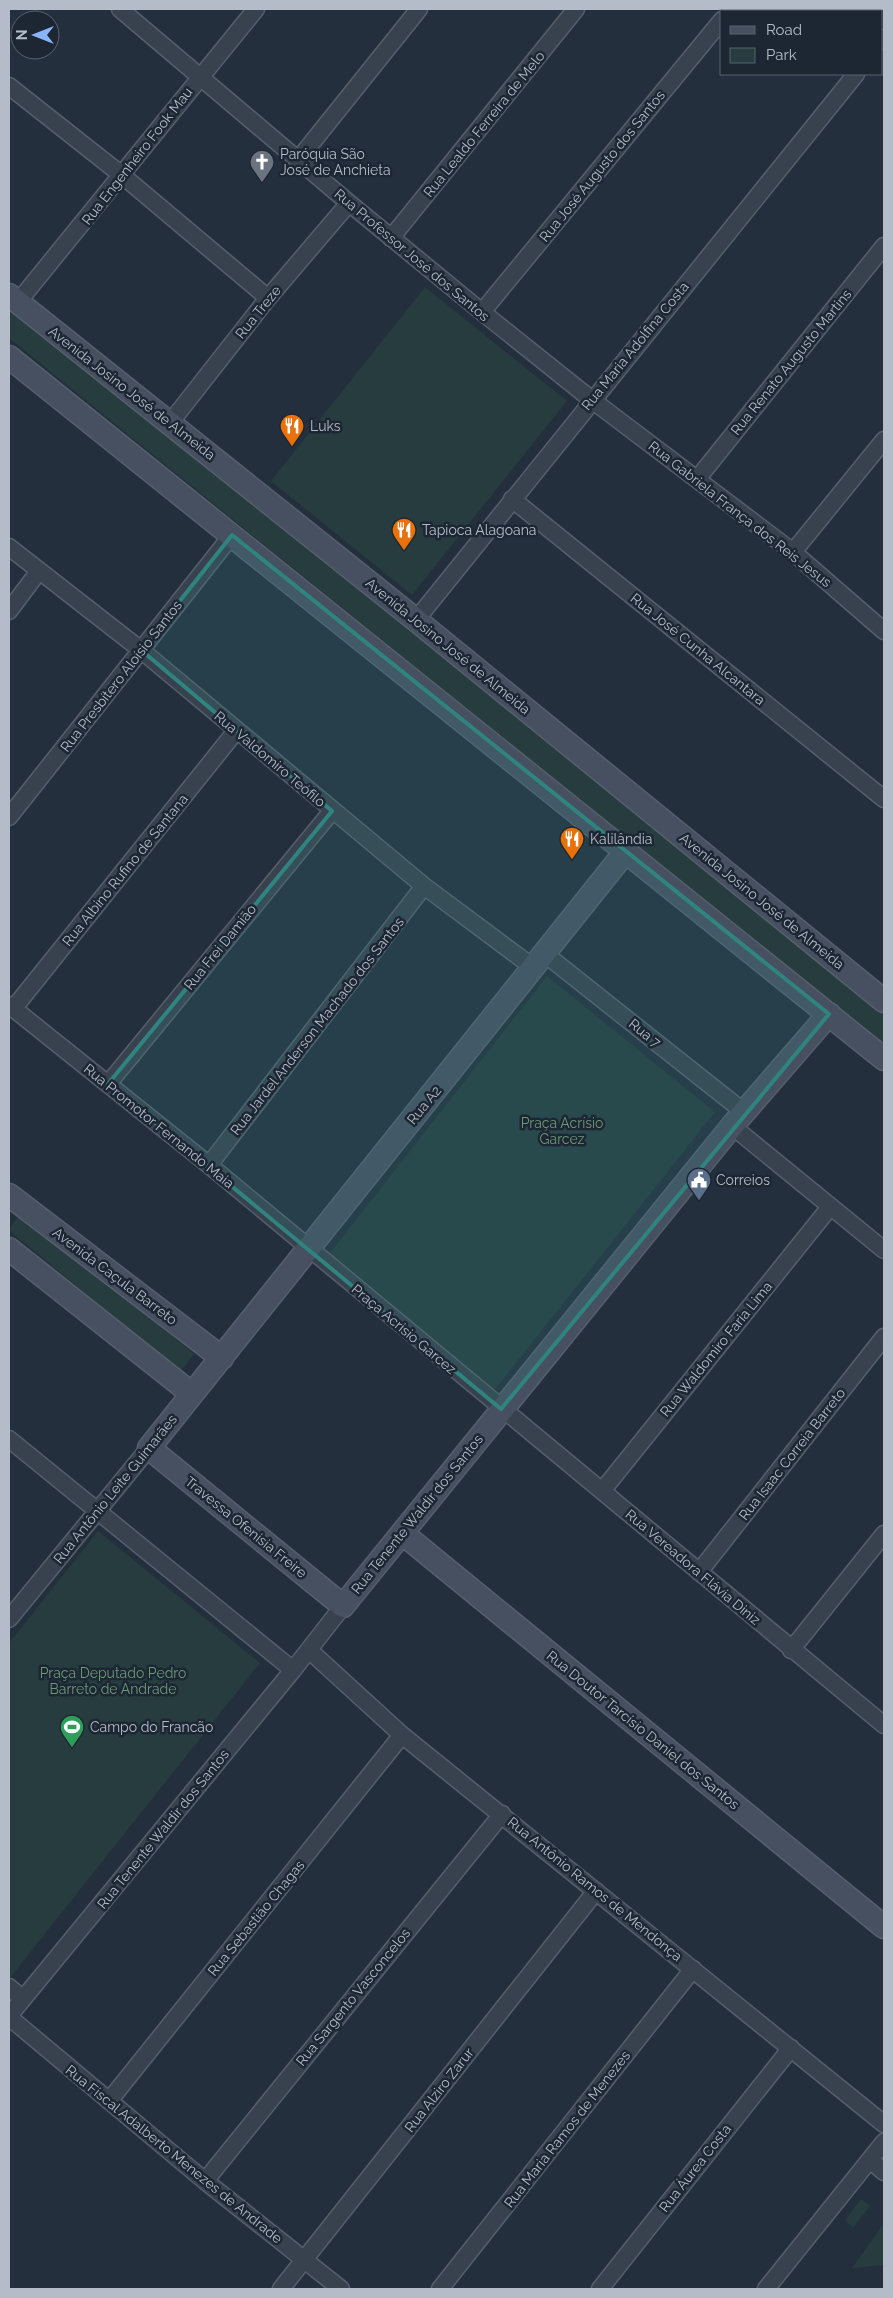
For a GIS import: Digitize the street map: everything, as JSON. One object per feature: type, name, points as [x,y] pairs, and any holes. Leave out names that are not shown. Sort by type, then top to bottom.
[{"type":"street","name":"Rua Professor José dos Santos","points":[[120,9],[391,238],[592,400]]},
{"type":"street","name":"Rua Engenheiro Fook Mau","points":[[14,299],[123,176],[200,76],[256,9]]},
{"type":"street","points":[[298,160],[419,9]]},
{"type":"street","name":"Rua Lealdo Ferreira de Melo","points":[[391,238],[576,9]]},
{"type":"street","name":"Rua José Augusto dos Santos","points":[[482,312],[720,22]]},
{"type":"street","name":"Rua Maria Adolfina Costa","points":[[416,620],[855,75]]},
{"type":"street","points":[[9,86],[123,176],[268,298]]},
{"type":"street","name":"Rua Treze","points":[[170,423],[268,298],[349,203]]},
{"type":"street","name":"Rua Renato Augusto Martins","points":[[698,478],[884,246]]},
{"type":"street","name":"Avenida Josino José de Almeida","points":[[14,299],[416,620],[884,1001]]},
{"type":"street","points":[[9,357],[884,1060]]},
{"type":"street","name":"Rua Gabriela França dos Reis Jesus","points":[[592,400],[698,478],[793,552],[884,631]]},
{"type":"street","points":[[793,552],[884,440]]},
{"type":"street","name":"Rua José Cunha Alcantara","points":[[512,499],[884,799]]},
{"type":"street","name":"Rua Presbítero Aloísio Santos","points":[[9,817],[232,536]]},
{"type":"street","name":"Rua Valdomiro Teófilo","points":[[9,547],[141,650],[424,886],[540,961]]},
{"type":"street","points":[[9,611],[39,571]]},
{"type":"street","name":"Rua Albino Rufino de Santana","points":[[11,1007],[236,731]]},
{"type":"street","name":"Rua Frei Damião","points":[[108,1084],[332,811]]},
{"type":"street","name":"Rua A2","points":[[222,1358],[626,851]]},
{"type":"street","name":"Rua Jardel Anderson Machado dos Santos","points":[[209,1165],[424,886]]},
{"type":"street","name":"Rua 7","points":[[540,961],[738,1119],[830,1207],[884,1250]]},
{"type":"street","name":"Rua Promotor Fernando Maia","points":[[11,1007],[209,1165],[308,1249]]},
{"type":"street","name":"Rua Tenente Waldir dos Santos","points":[[9,2017],[293,1670],[501,1409],[738,1119],[829,1014]]},
{"type":"street","name":"Avenida Caçula Barreto","points":[[10,1199],[222,1358]]},
{"type":"street","name":"Rua Waldomiro Faria Lima","points":[[602,1491],[830,1207]]},
{"type":"street","points":[[9,1248],[192,1394]]},
{"type":"street","name":"Praça Acrisio Garcez","points":[[308,1249],[501,1409]]},
{"type":"street","name":"Rua Isaac Correia Barreto","points":[[699,1572],[884,1337]]},
{"type":"street","name":"Rua Antônio Leite Guimarães","points":[[9,1619],[222,1358]]},
{"type":"street","name":"Rua Vereadora Flávia Diniz","points":[[501,1409],[884,1725]]},
{"type":"street","points":[[9,1439],[98,1509],[293,1670]]},
{"type":"street","name":"Travessa Ofenisia Freire","points":[[149,1448],[343,1606]]},
{"type":"street","name":"Rua Doutor Tarcísio Daniel dos Santos","points":[[402,1533],[884,1927]]},
{"type":"street","points":[[791,1650],[884,1534]]},
{"type":"street","name":"Rua Antônio Ramos de Mendonça","points":[[309,1650],[402,1735],[884,2124]]},
{"type":"street","name":"Rua Sebastião Chagas","points":[[109,2101],[402,1735]]},
{"type":"street","name":"Rua Sargento Vasconcelos","points":[[205,2181],[502,1814]]},
{"type":"street","name":"Rua Alziro Zarur","points":[[281,2289],[596,1891]]},
{"type":"street","name":"Rua Maria Ramos de Menezes","points":[[440,2289],[693,1969]]},
{"type":"street","points":[[9,1987],[23,1999]]},
{"type":"street","name":"Rua Fiscal Adalberto Menezes de Andrade","points":[[9,2017],[205,2181],[341,2289]]},
{"type":"street","name":"Rua Áurea Costa","points":[[600,2289],[791,2048]]},
{"type":"street","points":[[766,2289],[884,2142]]},
{"type":"street","points":[[870,2160],[884,2172]]},
{"type":"highlighted area","points":[[232,535],[829,1014],[501,1409],[108,1084],[332,811],[141,650]]},
{"type":"green space","points":[[425,287],[567,401],[412,595],[271,481]]},
{"type":"green space","points":[[9,302],[884,1008],[884,1047],[9,338]]},
{"type":"green space","name":"Praça Acrísio Garcez","points":[[547,976],[715,1112],[493,1392],[330,1253]]},
{"type":"green space","points":[[20,1213],[194,1354],[180,1372],[9,1230]]},
{"type":"green space","name":"Praça Deputado Pedro Barreto de Andrade","points":[[98,1531],[260,1663],[9,1979],[9,1643]]},
{"type":"green space","points":[[861,2199],[870,2206],[853,2228],[845,2220]]},
{"type":"green space","points":[[884,2223],[884,2265],[852,2268]]},
{"type":"place","name":"Paróquia São José de Anchieta","points":[[262,183]]},
{"type":"place","name":"Luks","points":[[292,447]]},
{"type":"place","name":"Tapioca Alagoana","points":[[404,551]]},
{"type":"place","name":"Kalilândia","points":[[572,860]]},
{"type":"place","name":"Correios","points":[[699,1201]]},
{"type":"place","name":"Campo do Francão","points":[[72,1748]]}]
